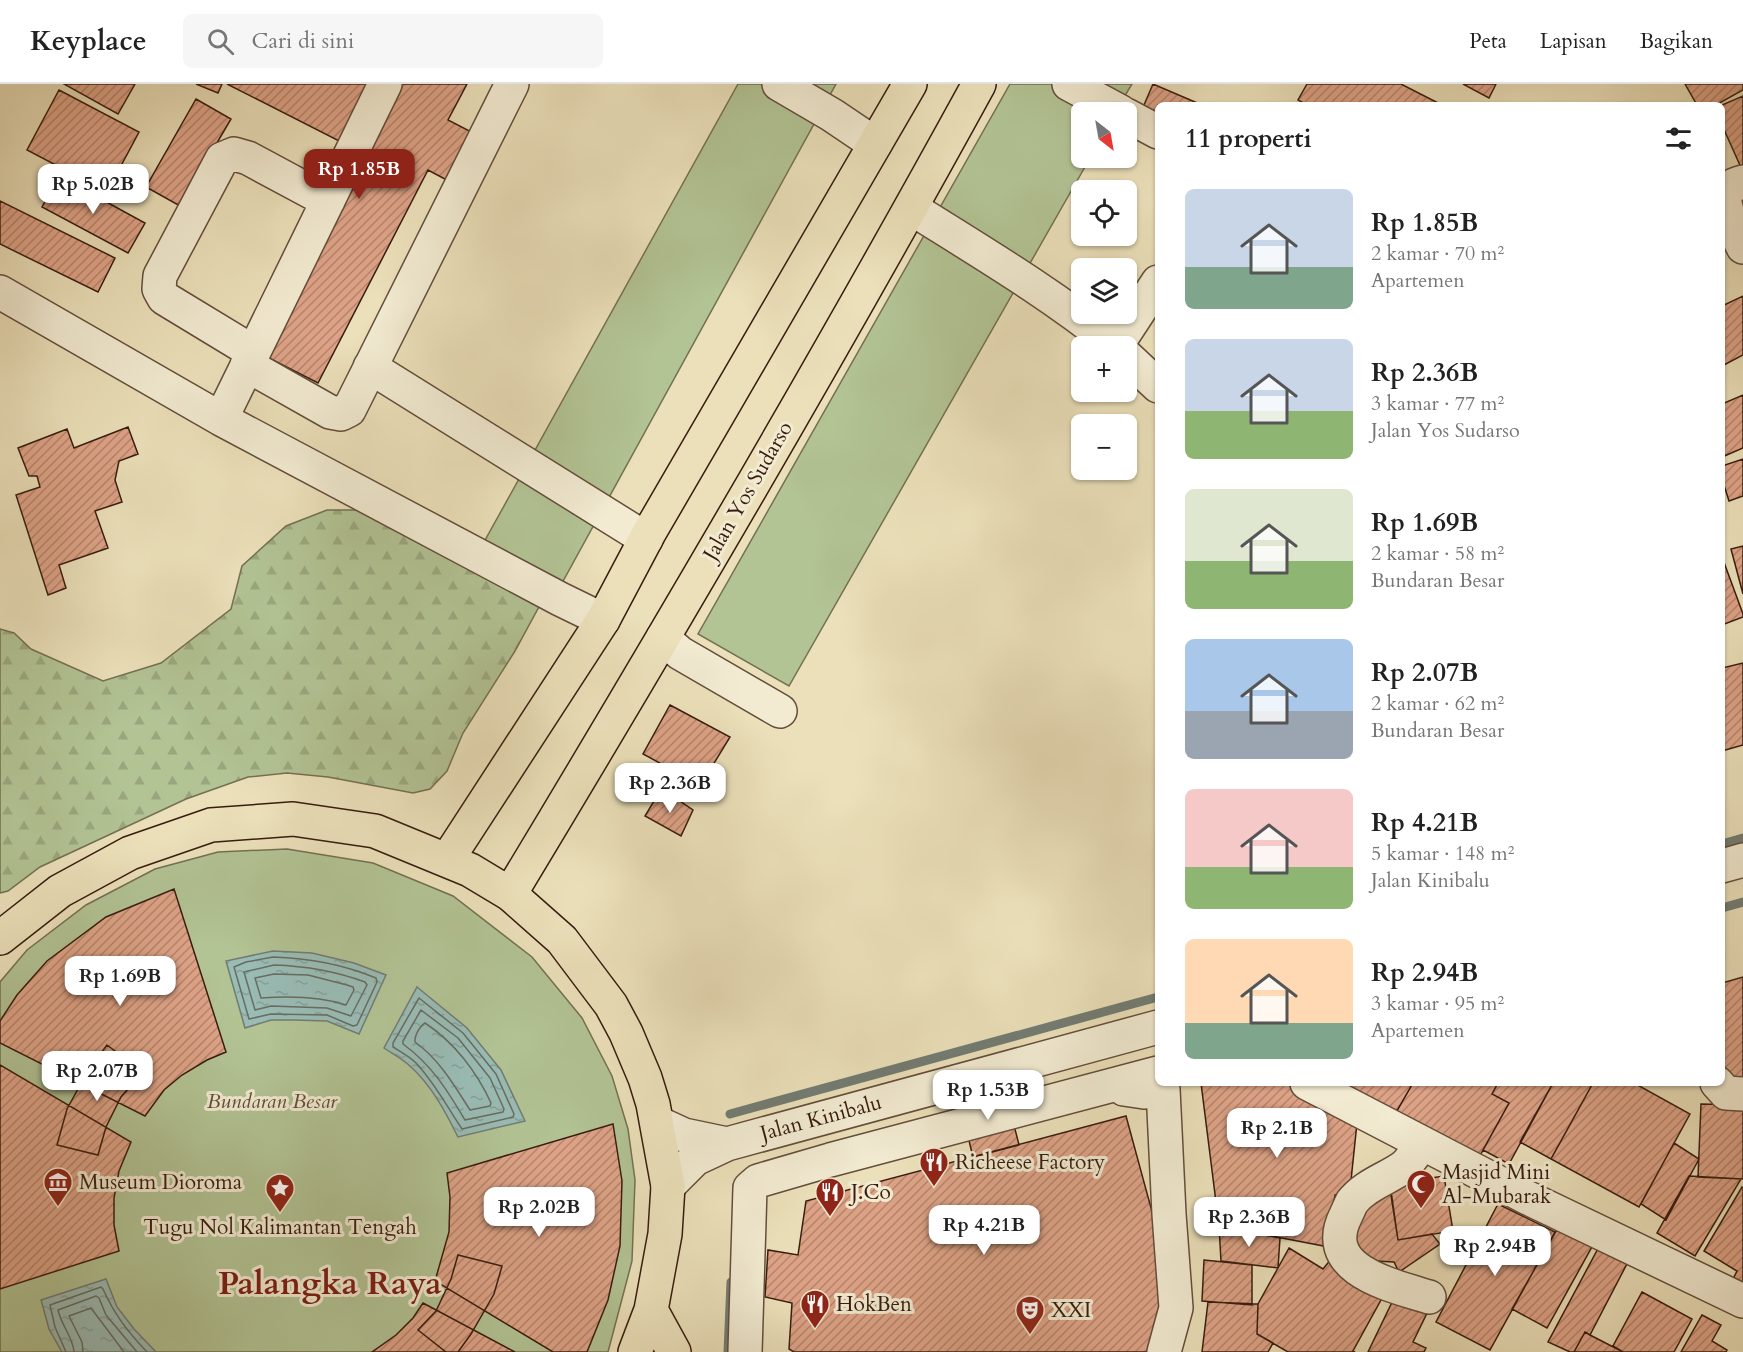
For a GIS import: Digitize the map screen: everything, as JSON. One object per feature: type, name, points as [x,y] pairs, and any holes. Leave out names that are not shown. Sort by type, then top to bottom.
[{"type":"main road","points":[[447,860],[603,620],[646,539],[910,84]]},
{"type":"main road","name":"Jalan Yos Sudarso","points":[[510,894],[663,638],[911,208],[979,84]]},
{"type":"main road","points":[[0,938],[60,891],[130,853],[211,825],[293,819],[375,831],[470,870],[510,894],[562,940],[611,1005],[645,1078],[658,1123],[668,1186],[665,1234],[651,1310],[636,1352]]},
{"type":"main road","points":[[651,1310],[674,1352]]},
{"type":"street","points":[[220,419],[385,84]]},
{"type":"street","points":[[328,201],[248,158],[234,154],[222,159],[160,276],[159,289],[164,298],[250,359],[330,412],[341,414],[349,410],[512,84]]},
{"type":"street","points":[[779,84],[832,115],[875,144]]},
{"type":"street","points":[[1069,84],[1102,102]]},
{"type":"street","points":[[1137,121],[1155,130]]},
{"type":"street","points":[[1730,191],[1725,208],[1743,247]]},
{"type":"street","points":[[911,208],[1026,280],[1104,336]]},
{"type":"street","points":[[1123,336],[1155,287]]},
{"type":"street","points":[[0,292],[220,419],[603,620]]},
{"type":"street","points":[[1137,366],[1155,383]]},
{"type":"street","points":[[370,367],[646,539]]},
{"type":"street","points":[[663,638],[680,653],[780,711]]},
{"type":"street","points":[[1725,865],[1743,860]]},
{"type":"street","name":"Jalan Kinibalu","points":[[658,1123],[684,1135],[727,1144],[1155,1031]]},
{"type":"street","points":[[745,1352],[750,1188],[753,1185],[830,1160],[1155,1073]]},
{"type":"street","points":[[1313,1086],[1528,1198],[1743,1301]]},
{"type":"street","points":[[1720,1086],[1726,1093],[1743,1094]]},
{"type":"street","points":[[1006,1130],[1065,1113],[1093,1090],[1144,1092],[1162,1089],[1176,1308],[1164,1352]]},
{"type":"street","points":[[1422,1143],[1403,1167],[1373,1185],[1353,1202],[1339,1228],[1344,1254],[1356,1268],[1378,1280],[1429,1297]]},
{"type":"street","points":[[668,1186],[695,1160],[727,1144]]},
{"type":"green space","points":[[738,84],[836,84],[562,583],[484,542]]},
{"type":"green space","points":[[1010,84],[1132,84],[1121,102],[1071,102],[1071,168],[1084,168],[1077,180],[1071,180],[1071,191],[789,686],[698,634]]},
{"type":"green space","points":[[327,510],[368,510],[541,603],[515,651],[463,733],[447,771],[430,789],[413,793],[328,777],[287,773],[248,777],[186,799],[40,867],[8,891],[0,893],[0,629],[14,633],[31,649],[103,681],[161,663],[231,609],[242,566],[286,526]]},
{"type":"green space","name":"Bundaran Besar","points":[[287,849],[373,863],[453,896],[532,957],[582,1018],[612,1076],[628,1129],[635,1180],[632,1261],[608,1352],[0,1352],[0,982],[27,950],[86,905],[155,869],[218,852]]},
{"type":"water","points":[[273,951],[312,953],[354,963],[386,975],[359,1034],[327,1021],[271,1020],[245,1028],[226,961]]},
{"type":"water","points":[[417,987],[467,1028],[501,1070],[525,1121],[458,1137],[432,1091],[419,1074],[384,1048]]},
{"type":"water","points":[[106,1279],[117,1307],[156,1352],[62,1352],[49,1329],[41,1300]]},
{"type":"building","points":[[64,84],[135,84],[118,114]]},
{"type":"building","points":[[196,84],[222,84],[218,93]]},
{"type":"building","points":[[227,84],[467,84],[448,120],[483,138],[458,186],[428,170],[318,383],[255,351],[359,151]]},
{"type":"building","points":[[1153,84],[1195,102],[1155,102],[1155,126],[1138,119]]},
{"type":"building","points":[[1307,84],[1401,84],[1436,102],[1302,102],[1298,100]]},
{"type":"building","points":[[1463,84],[1496,84],[1489,98]]},
{"type":"building","points":[[1685,84],[1743,84],[1743,90],[1721,102],[1695,102]]},
{"type":"building","points":[[59,90],[139,132],[107,192],[27,150]]},
{"type":"building","points":[[1743,96],[1743,172],[1725,132],[1725,104]]},
{"type":"building","points":[[196,99],[231,119],[180,206],[146,187]]},
{"type":"building","points":[[59,176],[145,223],[128,253],[42,207]]},
{"type":"building","points":[[0,201],[115,258],[98,292],[0,244]]},
{"type":"building","points":[[1743,296],[1743,355],[1725,364],[1725,305]]},
{"type":"building","points":[[1743,395],[1743,448],[1725,456],[1725,403]]},
{"type":"building","points":[[128,427],[138,454],[119,461],[115,480],[122,502],[95,511],[108,548],[59,565],[66,588],[48,595],[16,495],[40,487],[37,476],[29,476],[18,448],[67,429],[74,448]]},
{"type":"building","points":[[1743,459],[1743,496],[1729,501],[1725,488],[1725,465]]},
{"type":"building","points":[[1743,546],[1743,594],[1731,549]]},
{"type":"building","points":[[1725,565],[1743,614],[1743,617],[1725,624]]},
{"type":"building","points":[[1743,663],[1743,745],[1725,750],[1725,667]]},
{"type":"building","points":[[670,705],[730,737],[694,796],[684,790],[686,785],[683,776],[677,770],[643,754]]},
{"type":"building","points":[[669,767],[681,772],[686,784],[681,796],[669,801],[657,796],[652,784],[657,772]]},
{"type":"building","points":[[657,796],[667,801],[677,799],[693,810],[681,836],[645,816]]},
{"type":"building","points":[[174,889],[226,1052],[182,1075],[164,1090],[145,1116],[0,1043],[0,1021],[17,995],[47,961],[106,917]]},
{"type":"building","points":[[1743,977],[1743,1085],[1731,1089],[1725,1068],[1725,982]]},
{"type":"building","points":[[107,1045],[143,1072],[121,1097],[106,1127],[98,1155],[57,1145],[67,1109],[89,1069]]},
{"type":"building","points":[[0,1065],[131,1142],[119,1171],[114,1198],[114,1225],[119,1251],[0,1289]]},
{"type":"building","points":[[1004,1085],[1019,1145],[973,1157],[958,1096]]},
{"type":"building","points":[[1201,1086],[1290,1086],[1357,1123],[1350,1190],[1335,1195],[1329,1247],[1219,1226]]},
{"type":"building","points":[[1336,1086],[1411,1086],[1394,1116]]},
{"type":"building","points":[[1411,1086],[1496,1086],[1492,1094],[1509,1103],[1477,1161],[1394,1116]]},
{"type":"building","points":[[1496,1086],[1551,1086],[1509,1164],[1483,1150],[1509,1103],[1492,1094]]},
{"type":"building","points":[[1551,1086],[1591,1086],[1551,1159],[1520,1142]]},
{"type":"building","points":[[1591,1086],[1639,1086],[1690,1114],[1639,1207],[1551,1159]]},
{"type":"building","points":[[1701,1104],[1743,1105],[1743,1179],[1698,1177]]},
{"type":"building","points":[[1126,1116],[1163,1252],[1162,1316],[1152,1352],[794,1352],[789,1349],[792,1303],[765,1297],[768,1250],[798,1255],[806,1201]]},
{"type":"building","points":[[613,1124],[622,1181],[620,1246],[608,1300],[587,1352],[553,1352],[435,1281],[449,1232],[450,1197],[447,1173]]},
{"type":"building","points":[[1674,1143],[1699,1159],[1666,1220],[1641,1204]]},
{"type":"building","name":"Masjid Mini Al-Mubarak","points":[[1444,1176],[1453,1231],[1398,1240],[1390,1184]]},
{"type":"building","points":[[1689,1176],[1741,1179],[1695,1256],[1657,1233]]},
{"type":"building","points":[[1742,1187],[1743,1285],[1733,1279],[1737,1271],[1704,1251]]},
{"type":"building","points":[[1390,1189],[1398,1240],[1432,1234],[1440,1244],[1399,1272],[1394,1262],[1356,1260],[1340,1235],[1367,1192]]},
{"type":"building","points":[[1498,1204],[1555,1232],[1490,1350],[1436,1322]]},
{"type":"building","points":[[1219,1226],[1280,1238],[1278,1268],[1221,1261]]},
{"type":"building","points":[[1559,1226],[1593,1245],[1547,1328],[1512,1309]]},
{"type":"building","points":[[1601,1243],[1630,1258],[1590,1335],[1585,1332],[1574,1352],[1570,1352],[1548,1342]]},
{"type":"building","points":[[1289,1248],[1323,1269],[1332,1258],[1387,1289],[1353,1351],[1355,1352],[1288,1352],[1257,1334],[1258,1304]]},
{"type":"building","points":[[458,1255],[502,1266],[494,1294],[471,1334],[458,1352],[446,1352],[418,1330],[436,1311],[451,1279]]},
{"type":"building","points":[[1204,1260],[1252,1265],[1252,1305],[1202,1301]]},
{"type":"building","points":[[1642,1292],[1692,1319],[1674,1352],[1623,1352],[1613,1346]]},
{"type":"building","points":[[1396,1294],[1429,1309],[1413,1342],[1426,1348],[1424,1352],[1368,1352]]},
{"type":"building","points":[[1208,1302],[1258,1304],[1257,1334],[1273,1343],[1268,1352],[1202,1352]]},
{"type":"building","points":[[423,1303],[515,1352],[372,1352],[396,1335],[413,1318]]},
{"type":"building","points":[[1702,1315],[1721,1325],[1712,1341],[1727,1350],[1726,1352],[1681,1352]]},
{"type":"building","points":[[1585,1332],[1590,1335],[1623,1352],[1574,1352]]},
{"type":"waterway","points":[[1725,843],[1743,838]]},
{"type":"waterway","points":[[1725,907],[1743,902]]},
{"type":"waterway","points":[[730,1114],[1155,998]]},
{"type":"waterway","points":[[728,1352],[731,1282]]},
{"type":"place","name":"Richeese Factory","points":[[934,1188]]},
{"type":"place","name":"Museum Dioroma","points":[[58,1208]]},
{"type":"place","name":"Masjid Mini Al-Mubarak","points":[[1421,1210]]},
{"type":"place","name":"Tugu Nol Kalimantan Tengah","points":[[280,1214]]},
{"type":"place","name":"J.Co","points":[[830,1218]]},
{"type":"place","name":"HokBen","points":[[815,1330]]},
{"type":"place","name":"XXI","points":[[1030,1336]]},
{"type":"district","name":"Palangka Raya","points":[[330,1283]]}]
